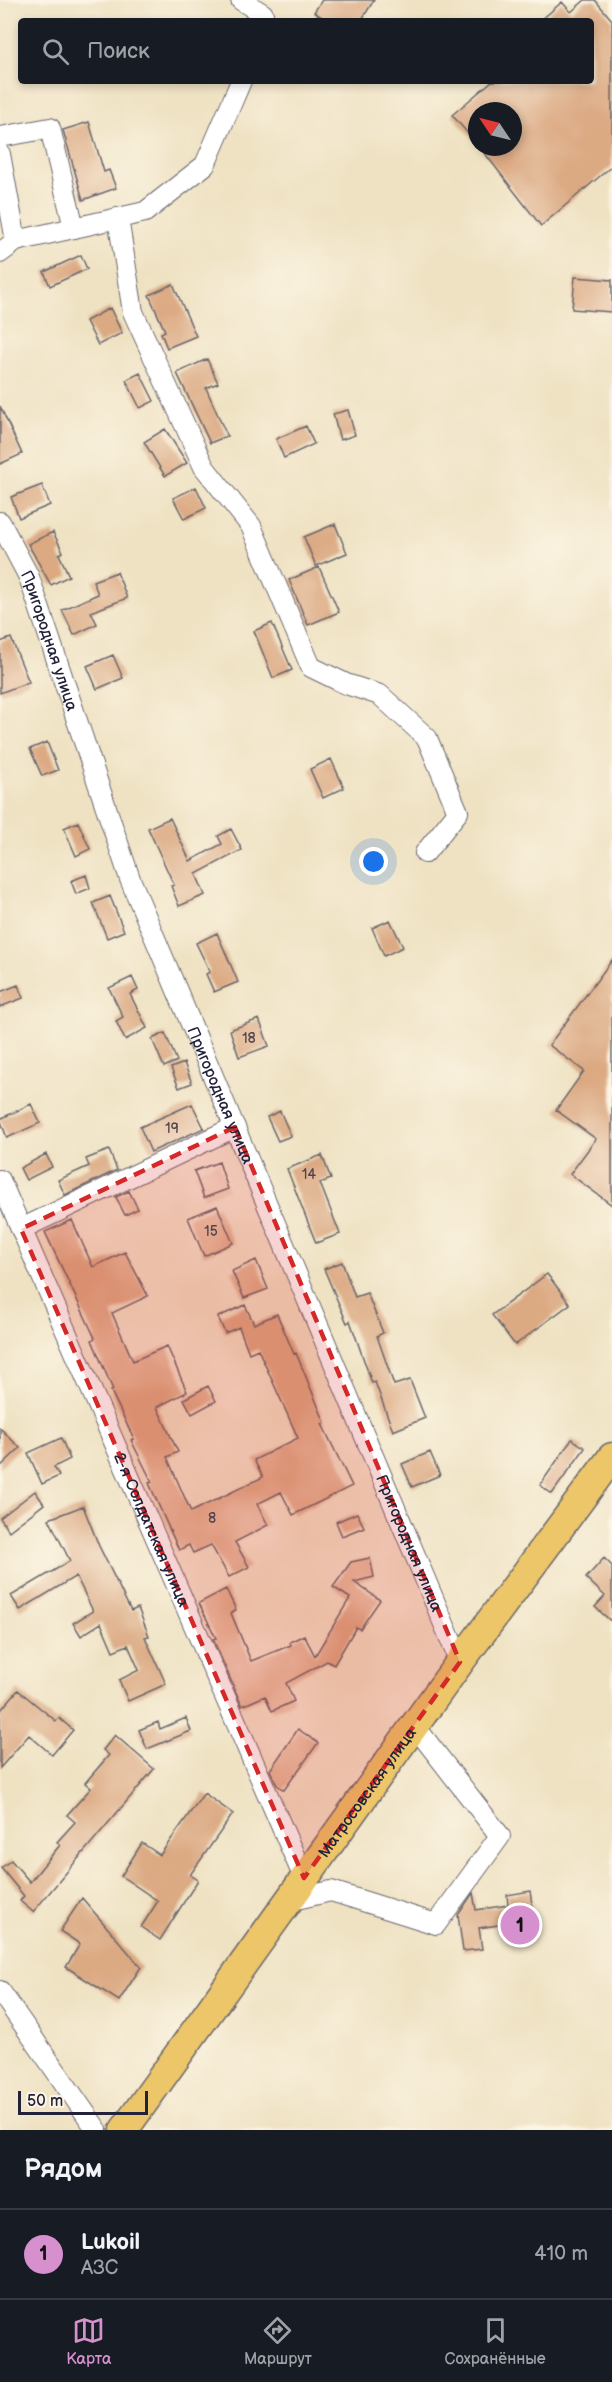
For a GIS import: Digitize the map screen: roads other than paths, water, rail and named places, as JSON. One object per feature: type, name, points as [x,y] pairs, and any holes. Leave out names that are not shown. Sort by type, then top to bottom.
[{"type":"highway","name":"Матросовская улица","points":[[123,2130],[414,1725],[612,1456]]},
{"type":"street","points":[[241,0],[261,12]]},
{"type":"street","points":[[0,254],[16,242],[145,212],[205,165],[239,84]]},
{"type":"street","points":[[0,137],[50,128],[74,228]]},
{"type":"street","points":[[0,154],[16,242]]},
{"type":"street","points":[[118,218],[133,312],[204,467],[250,526],[311,667],[346,684],[380,695],[428,738],[458,812],[425,853]]},
{"type":"street","name":"Пригородная улица","points":[[0,522],[29,576],[130,879],[460,1662]]},
{"type":"street","points":[[21,1229],[235,1127]]},
{"type":"street","name":"2-я Солдатская улица","points":[[0,1180],[296,1889]]},
{"type":"street","points":[[296,1889],[331,1891],[436,1924],[500,1836],[414,1725]]},
{"type":"street","points":[[0,1991],[97,2130]]},
{"type":"place","name":"Lukoil","points":[[520,1925]]}]
